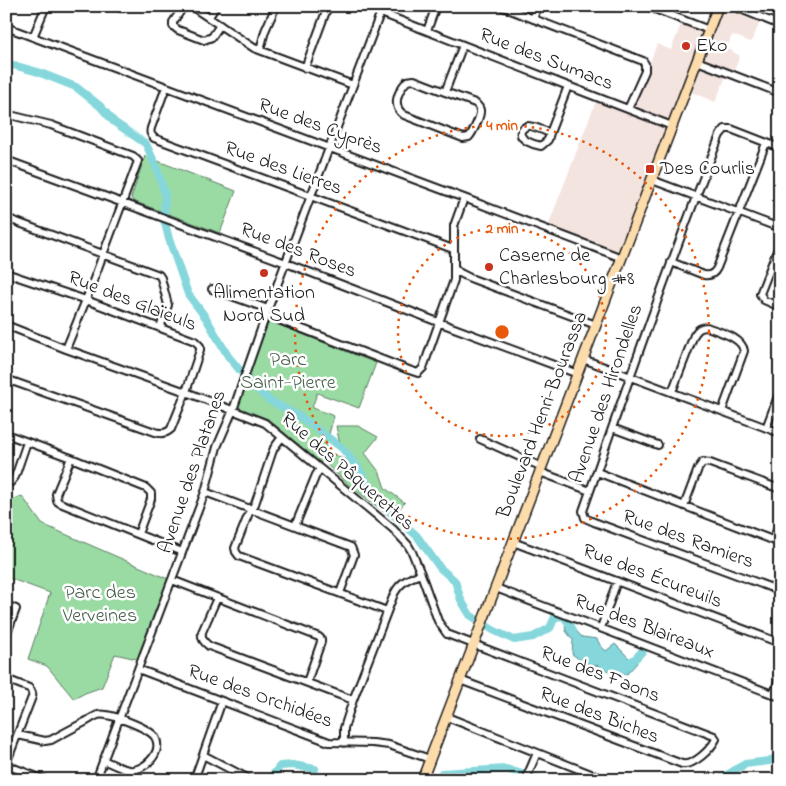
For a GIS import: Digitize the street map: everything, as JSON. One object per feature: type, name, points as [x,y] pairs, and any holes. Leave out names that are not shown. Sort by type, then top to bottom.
[{"type":"main road","name":"Boulevard Henri-Bourassa","points":[[422,780],[718,6]]},
{"type":"street","points":[[33,37],[46,6]]},
{"type":"street","points":[[115,6],[118,8],[124,6]]},
{"type":"street","points":[[184,6],[173,22],[178,30],[204,40],[212,37],[220,25]]},
{"type":"street","points":[[191,6],[254,48],[353,86]]},
{"type":"street","points":[[209,17],[216,6]]},
{"type":"street","points":[[260,50],[265,31],[276,6]]},
{"type":"street","points":[[305,68],[328,6]]},
{"type":"street","points":[[427,30],[436,6]]},
{"type":"street","points":[[500,6],[643,61],[646,64],[645,71],[628,109]]},
{"type":"street","points":[[533,19],[538,6]]},
{"type":"street","points":[[646,6],[709,30]]},
{"type":"street","points":[[732,6],[780,25]]},
{"type":"street","name":"Rue des Sumacs","points":[[382,9],[463,45],[672,126]]},
{"type":"street","name":"Avenue des Platanes","points":[[96,780],[205,492],[217,447],[233,410],[267,312],[382,9]]},
{"type":"street","name":"Rue des Cyprès","points":[[6,27],[622,258]]},
{"type":"street","points":[[445,92],[463,45]]},
{"type":"street","points":[[697,61],[780,93]]},
{"type":"street","points":[[414,80],[445,92],[478,105],[480,114],[469,137],[460,136],[404,115],[398,109],[397,101],[402,87],[407,81],[414,80]]},
{"type":"street","points":[[550,133],[568,86]]},
{"type":"street","name":"Rue des Lierres","points":[[166,87],[150,132],[154,138],[453,249]]},
{"type":"street","points":[[6,114],[51,125],[133,156],[138,161],[104,254],[66,348]]},
{"type":"street","name":"Avenue des Hirondelles","points":[[585,518],[583,511],[630,376],[720,134],[724,129],[731,129],[766,143]]},
{"type":"street","points":[[671,262],[708,276],[715,272],[766,143],[780,148]]},
{"type":"street","name":"Rue des Roses","points":[[6,160],[286,263],[578,374]]},
{"type":"street","points":[[652,180],[780,228]]},
{"type":"street","points":[[212,288],[418,373],[423,368],[454,280],[454,226],[464,198]]},
{"type":"street","points":[[6,218],[159,275],[168,305],[160,328]]},
{"type":"street","points":[[780,243],[760,294],[764,300],[780,307]]},
{"type":"street","points":[[454,267],[460,273],[470,278],[596,325]]},
{"type":"street","name":"Rue des Glaïeuls","points":[[6,273],[86,300],[195,341],[200,346],[200,350],[186,392]]},
{"type":"street","name":"Rue des Pâquerettes","points":[[6,325],[262,422],[402,537],[412,552],[438,621],[445,632],[451,637],[474,644]]},
{"type":"street","points":[[672,392],[694,335],[703,327],[707,327],[737,339],[744,348],[722,411]]},
{"type":"street","points":[[583,359],[780,433]]},
{"type":"street","points":[[6,379],[160,434],[168,432],[171,428],[186,392]]},
{"type":"street","points":[[766,428],[780,391]]},
{"type":"street","points":[[612,428],[658,444]]},
{"type":"street","points":[[6,434],[149,490],[151,499],[138,534]]},
{"type":"street","points":[[282,437],[272,453],[255,504],[249,514],[236,548],[237,554],[387,611]]},
{"type":"street","points":[[480,439],[541,470],[590,491]]},
{"type":"street","points":[[6,483],[11,482],[15,477],[28,442]]},
{"type":"street","points":[[71,458],[56,494],[57,501],[182,552]]},
{"type":"street","points":[[684,506],[698,469],[703,462],[780,489]]},
{"type":"street","points":[[296,526],[320,469]]},
{"type":"street","points":[[597,472],[776,541],[780,523]]},
{"type":"street","points":[[205,492],[351,548],[354,555],[340,593]]},
{"type":"street","name":"Rue des Ramiers","points":[[585,518],[780,591]]},
{"type":"street","name":"Rue des Écureuils","points":[[513,542],[780,643]]},
{"type":"street","points":[[344,743],[344,728],[353,700],[387,611],[398,587],[408,579],[421,574]]},
{"type":"street","points":[[172,580],[319,637],[321,642],[306,682]]},
{"type":"street","points":[[601,628],[617,582]]},
{"type":"street","name":"Rue des Blaireaux","points":[[496,588],[776,696]]},
{"type":"street","points":[[217,598],[202,632],[203,640],[209,646],[353,700]]},
{"type":"street","points":[[6,605],[16,609],[6,636]]},
{"type":"street","name":"Rue des Faons","points":[[474,644],[714,736]]},
{"type":"street","name":"Rue des Orchidées","points":[[138,669],[329,742],[389,745],[430,759]]},
{"type":"street","points":[[776,696],[780,677]]},
{"type":"street","points":[[6,679],[29,688],[33,693],[6,764],[45,780]]},
{"type":"street","name":"Rue des Biches","points":[[460,680],[682,764],[688,765],[705,753],[715,742],[714,736]]},
{"type":"street","points":[[194,780],[222,701]]},
{"type":"street","points":[[18,735],[45,741],[51,740],[99,714],[103,714],[120,718],[146,729],[156,739],[156,751],[144,766],[128,770],[103,760]]},
{"type":"street","points":[[446,717],[606,780]]},
{"type":"street","points":[[528,778],[537,753]]},
{"type":"street","points":[[203,755],[251,780]]},
{"type":"shaded area","points":[[723,6],[761,20],[751,42],[732,35],[727,48],[740,56],[733,73],[728,72],[715,102],[691,92]]},
{"type":"shaded area","points":[[681,24],[703,32],[618,253],[548,226],[596,101],[630,114],[657,44],[671,50]]},
{"type":"green space","points":[[145,156],[236,191],[220,233],[133,201],[131,198]]},
{"type":"green space","name":"Parc Saint-Pierre","points":[[271,322],[376,363],[359,408],[317,393],[312,408],[334,416],[321,463],[268,419],[238,407],[248,374],[268,324]]},
{"type":"green space","points":[[336,426],[358,426],[378,437],[365,453],[380,473],[385,488],[405,503],[391,517],[350,486],[323,461],[331,453],[348,461],[341,449]]},
{"type":"green space","name":"Parc des Verveines","points":[[22,496],[42,524],[168,579],[137,659],[115,654],[102,687],[74,699],[47,666],[28,659],[50,593],[6,577],[6,502]]},
{"type":"water","points":[[568,622],[582,637],[597,639],[606,651],[615,644],[630,659],[636,660],[637,663],[627,674],[614,673],[600,666],[584,663],[572,654],[573,640],[566,631],[565,626]]},
{"type":"waterway","points":[[6,63],[38,72],[76,87],[100,106],[114,122],[146,144],[156,166],[165,194],[164,219],[188,294],[206,318],[228,356],[252,385],[269,400],[302,418],[342,448],[385,507],[417,536],[440,568],[455,581],[461,600],[470,615],[493,630],[514,640],[533,637],[550,628],[555,617],[564,616],[573,630]]},
{"type":"waterway","points":[[627,662],[636,658],[646,647]]},
{"type":"waterway","points":[[719,780],[745,764],[769,761],[780,756]]},
{"type":"waterway","points":[[269,780],[280,766],[293,765],[315,769]]},
{"type":"waterway","points":[[442,773],[506,769],[541,780]]},
{"type":"place","name":"Eko","points":[[686,46]]},
{"type":"place","name":"Des Courlis","points":[[650,169]]},
{"type":"place","name":"Caserne de Charlesbourg #8","points":[[489,267]]},
{"type":"place","name":"Alimentation Nord Sud","points":[[264,273]]}]
